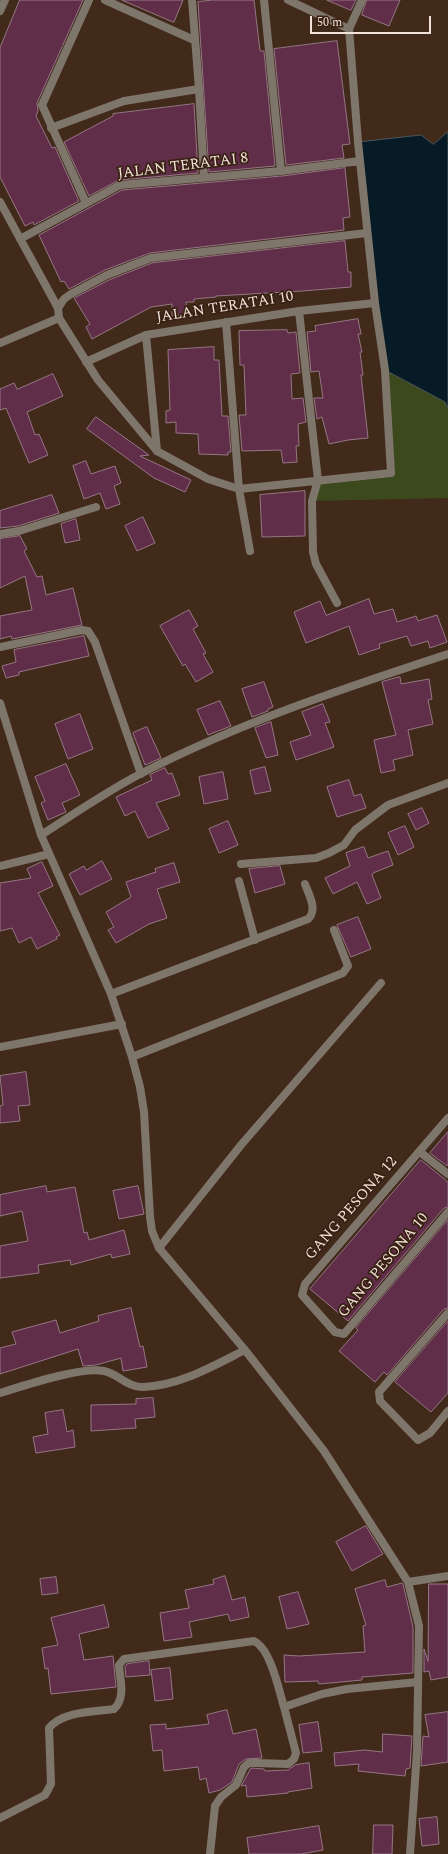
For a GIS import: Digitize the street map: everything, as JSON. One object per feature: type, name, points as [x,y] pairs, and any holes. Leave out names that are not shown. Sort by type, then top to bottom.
[{"type":"street","points":[[0,11],[5,0]]},
{"type":"street","points":[[86,203],[51,128],[42,105],[89,0]]},
{"type":"street","points":[[105,0],[194,40]]},
{"type":"street","points":[[192,0],[204,177]]},
{"type":"street","points":[[264,0],[281,171]]},
{"type":"street","points":[[288,0],[349,29]]},
{"type":"street","points":[[0,202],[58,308],[59,318],[86,362],[112,399],[128,415],[157,451],[208,479],[239,489],[391,473],[385,370],[375,303],[360,161],[349,29],[362,0]]},
{"type":"street","points":[[51,128],[124,101],[199,89]]},
{"type":"street","name":"JALAN TERATAI 8","points":[[20,239],[120,185],[281,171],[360,161]]},
{"type":"street","points":[[58,308],[64,299],[71,294],[107,275],[151,258],[368,233]]},
{"type":"street","name":"JALAN TERATAI 10","points":[[86,362],[146,335],[299,311],[375,303]]},
{"type":"street","points":[[299,311],[318,480],[312,501],[313,552],[316,564],[337,602]]},
{"type":"street","points":[[0,343],[59,318]]},
{"type":"street","points":[[226,322],[239,489],[250,551]]},
{"type":"street","points":[[146,335],[157,451]]},
{"type":"street","points":[[0,534],[19,531],[96,507]]},
{"type":"street","points":[[0,647],[82,630],[88,631],[95,642],[141,774]]},
{"type":"street","points":[[41,835],[141,774],[233,730],[361,683],[448,654]]},
{"type":"street","points":[[0,703],[41,835],[111,994],[132,1057],[140,1087],[144,1112],[150,1217],[152,1231],[159,1248],[245,1350],[324,1451],[408,1582],[419,1626],[417,1751],[410,1854]]},
{"type":"street","points":[[241,864],[316,858],[323,856],[344,845],[355,830],[388,805],[448,783]]},
{"type":"street","points":[[0,866],[49,854]]},
{"type":"street","points":[[239,881],[255,940]]},
{"type":"street","points":[[111,994],[255,940],[310,917],[313,907],[305,884]]},
{"type":"street","points":[[132,1057],[343,973],[348,966],[334,930]]},
{"type":"street","points":[[159,1248],[241,1145],[381,983]]},
{"type":"street","points":[[0,1047],[122,1024]]},
{"type":"street","name":"GANG PESONA 12","points":[[338,1333],[303,1297],[302,1291],[305,1284],[448,1118]]},
{"type":"street","points":[[420,1152],[448,1174]]},
{"type":"street","name":"GANG PESONA 10","points":[[338,1333],[344,1334],[346,1332],[448,1212]]},
{"type":"street","points":[[448,1313],[379,1392],[380,1401],[418,1440],[430,1433],[448,1412]]},
{"type":"street","points":[[0,1393],[45,1380],[96,1370],[108,1372],[135,1386],[151,1386],[177,1381],[203,1371],[245,1350]]},
{"type":"street","points":[[408,1582],[448,1576]]},
{"type":"street","points":[[0,1818],[45,1795],[48,1790],[51,1784],[49,1728],[54,1723],[75,1715],[114,1709],[118,1706],[122,1693],[119,1665],[124,1659],[254,1641],[260,1645],[266,1654],[284,1707],[296,1753],[294,1759],[288,1764],[256,1762],[249,1763],[244,1767],[236,1785],[221,1797],[215,1806],[213,1812],[210,1854]]},
{"type":"street","points":[[284,1707],[322,1694],[418,1682]]},
{"type":"green space","points":[[385,370],[445,402],[448,408],[448,498],[312,501],[318,480],[391,473]]},
{"type":"water","points":[[448,132],[448,408],[445,402],[385,370],[358,142],[421,135],[433,144]]},
{"type":"building","points":[[20,0],[83,0],[37,103],[38,111],[36,116],[52,148],[55,147],[79,201],[34,225],[33,222],[25,226],[0,177],[0,48]]},
{"type":"building","points":[[122,0],[183,0],[174,22]]},
{"type":"building","points":[[213,0],[254,0],[260,51],[264,51],[275,166],[209,172],[198,2]]},
{"type":"building","points":[[327,0],[356,0],[351,10]]},
{"type":"building","points":[[367,0],[400,0],[389,26],[362,15]]},
{"type":"building","points":[[337,41],[350,144],[342,145],[344,158],[286,165],[274,49]]},
{"type":"building","points":[[194,104],[198,173],[119,180],[89,196],[64,142],[113,116],[113,114]]},
{"type":"building","points":[[345,168],[350,217],[343,218],[344,230],[150,253],[105,270],[69,289],[64,281],[61,282],[39,235],[122,190],[282,176]]},
{"type":"building","points":[[345,241],[348,272],[351,272],[351,287],[216,296],[194,299],[194,302],[186,302],[187,314],[172,316],[172,304],[151,307],[92,339],[86,327],[90,324],[74,298],[109,280],[152,263]]},
{"type":"building","points":[[358,319],[361,334],[358,334],[362,352],[360,352],[363,375],[361,375],[368,438],[329,444],[322,417],[317,419],[314,398],[323,398],[319,371],[311,372],[307,332],[316,331],[315,326]]},
{"type":"building","points":[[287,330],[288,333],[296,332],[300,373],[291,374],[292,399],[303,398],[306,422],[298,424],[299,446],[296,446],[297,462],[283,463],[281,450],[242,451],[239,415],[246,415],[244,365],[240,365],[239,331]]},
{"type":"building","points":[[214,347],[214,360],[219,360],[222,416],[228,416],[231,452],[228,452],[228,455],[199,454],[198,434],[176,433],[176,422],[166,423],[166,411],[170,410],[168,350]]},
{"type":"building","points":[[53,374],[63,396],[27,412],[35,435],[39,434],[48,455],[29,463],[6,408],[0,410],[0,389],[14,383],[17,389]]},
{"type":"building","points":[[96,417],[149,455],[140,456],[191,480],[185,492],[154,478],[87,429]]},
{"type":"building","points":[[86,461],[91,474],[115,466],[121,483],[114,486],[120,504],[106,509],[100,493],[84,499],[73,466]]},
{"type":"building","points":[[305,491],[305,536],[262,537],[260,495]]},
{"type":"building","points":[[52,495],[59,513],[18,526],[0,528],[0,511]]},
{"type":"building","points":[[143,517],[155,543],[137,551],[125,526]]},
{"type":"building","points":[[76,519],[80,540],[65,543],[61,524]]},
{"type":"building","points":[[20,536],[27,549],[24,551],[37,577],[42,576],[46,595],[73,588],[82,625],[12,639],[11,636],[0,639],[0,616],[32,610],[25,576],[0,588],[0,539]]},
{"type":"building","points":[[369,599],[374,614],[393,609],[397,622],[416,616],[418,621],[437,615],[447,642],[430,648],[428,641],[411,646],[407,636],[379,644],[380,648],[359,655],[349,626],[306,643],[294,612],[320,601],[326,615]]},
{"type":"building","points":[[189,610],[198,626],[193,629],[206,653],[203,654],[213,672],[196,682],[185,664],[183,666],[160,626]]},
{"type":"building","points":[[84,636],[89,656],[19,672],[19,675],[6,678],[2,666],[16,662],[14,650]]},
{"type":"building","points":[[400,677],[401,684],[429,679],[432,699],[428,700],[433,724],[408,730],[413,755],[393,760],[395,770],[381,773],[374,740],[396,735],[382,682]]},
{"type":"building","points":[[264,682],[273,707],[268,709],[268,711],[252,717],[242,689]]},
{"type":"building","points":[[220,701],[231,726],[208,735],[197,710]]},
{"type":"building","points":[[323,704],[330,722],[325,723],[334,747],[296,760],[290,742],[311,735],[302,712]]},
{"type":"building","points":[[80,714],[93,749],[68,759],[55,724]]},
{"type":"building","points":[[271,722],[278,755],[266,758],[255,728]]},
{"type":"building","points":[[147,727],[161,758],[145,765],[133,733]]},
{"type":"building","points":[[66,764],[80,795],[62,803],[66,812],[48,820],[41,803],[45,801],[35,777]]},
{"type":"building","points":[[265,767],[271,791],[255,794],[250,771]]},
{"type":"building","points":[[165,768],[168,774],[172,773],[180,795],[156,803],[169,829],[148,838],[135,811],[125,816],[116,797],[152,780],[150,775]]},
{"type":"building","points":[[223,772],[228,799],[204,804],[199,777]]},
{"type":"building","points":[[349,780],[354,796],[361,794],[366,808],[337,817],[327,787]]},
{"type":"building","points":[[422,808],[429,823],[416,830],[408,814]]},
{"type":"building","points":[[228,821],[238,845],[219,853],[209,829]]},
{"type":"building","points":[[405,826],[414,847],[398,855],[388,833]]},
{"type":"building","points":[[364,847],[368,858],[388,851],[393,865],[373,873],[372,875],[381,898],[367,904],[357,882],[333,894],[325,878],[350,866],[346,853]]},
{"type":"building","points":[[102,861],[112,879],[80,895],[69,874],[84,866],[86,870]]},
{"type":"building","points":[[42,862],[53,886],[38,893],[60,935],[56,937],[57,939],[37,949],[31,937],[19,943],[12,928],[0,931],[0,883],[31,878],[27,869]]},
{"type":"building","points":[[174,863],[180,882],[157,889],[167,918],[149,924],[116,943],[108,930],[114,927],[106,912],[131,897],[126,882],[156,872],[155,869]]},
{"type":"building","points":[[280,866],[285,884],[255,893],[249,869]]},
{"type":"building","points":[[358,917],[371,949],[351,957],[337,925]]},
{"type":"building","points":[[26,1072],[30,1105],[18,1106],[20,1121],[0,1123],[0,1106],[3,1105],[0,1076]]},
{"type":"building","points":[[448,1132],[448,1164],[447,1166],[430,1153]]},
{"type":"building","points":[[421,1160],[448,1182],[448,1207],[444,1208],[348,1321],[310,1289]]},
{"type":"building","points":[[46,1186],[47,1192],[75,1187],[84,1233],[87,1232],[89,1240],[124,1230],[130,1254],[112,1258],[111,1254],[71,1265],[70,1260],[38,1265],[39,1273],[0,1278],[0,1246],[28,1241],[22,1211],[0,1216],[0,1195]]},
{"type":"building","points":[[138,1186],[144,1214],[119,1219],[113,1191]]},
{"type":"building","points":[[448,1220],[448,1308],[444,1309],[387,1375],[384,1372],[375,1382],[339,1351],[358,1330],[356,1328]]},
{"type":"building","points":[[131,1308],[140,1347],[143,1346],[147,1367],[123,1371],[121,1358],[96,1365],[83,1366],[78,1349],[0,1374],[0,1348],[16,1344],[12,1332],[56,1320],[60,1333],[99,1321],[98,1316]]},
{"type":"building","points":[[448,1321],[448,1393],[431,1412],[395,1382]]},
{"type":"building","points":[[153,1398],[155,1417],[135,1419],[136,1428],[91,1431],[91,1405],[136,1404],[136,1399]]},
{"type":"building","points":[[63,1410],[67,1432],[73,1430],[75,1447],[36,1453],[33,1437],[48,1434],[45,1413]]},
{"type":"building","points":[[366,1526],[383,1554],[352,1571],[336,1542]]},
{"type":"building","points":[[225,1576],[232,1600],[245,1597],[249,1617],[230,1621],[228,1614],[189,1622],[192,1637],[164,1641],[160,1613],[189,1608],[185,1590],[214,1584],[213,1580]]},
{"type":"building","points":[[56,1577],[58,1593],[42,1595],[40,1579]]},
{"type":"building","points":[[385,1580],[387,1587],[403,1584],[413,1627],[413,1673],[362,1677],[362,1680],[319,1684],[318,1681],[285,1682],[284,1655],[299,1656],[365,1652],[363,1626],[366,1625],[355,1589]]},
{"type":"building","points":[[429,1584],[448,1584],[448,1677],[431,1680],[429,1671],[424,1672],[424,1649],[428,1661]]},
{"type":"building","points":[[298,1592],[309,1624],[287,1629],[279,1597]]},
{"type":"building","points":[[104,1605],[109,1627],[79,1634],[84,1660],[113,1656],[116,1687],[51,1694],[48,1668],[45,1669],[42,1648],[58,1645],[51,1618]]},
{"type":"building","points":[[149,1661],[150,1675],[126,1677],[125,1667],[127,1664]]},
{"type":"building","points":[[170,1668],[173,1699],[155,1701],[151,1670]]},
{"type":"building","points":[[227,1710],[233,1734],[256,1729],[262,1758],[246,1759],[239,1764],[232,1782],[220,1790],[209,1793],[206,1778],[200,1780],[198,1767],[164,1771],[162,1750],[153,1751],[150,1725],[166,1724],[166,1729],[209,1724],[207,1715]]},
{"type":"building","points":[[448,1712],[448,1762],[421,1766],[423,1736],[429,1737],[425,1715]]},
{"type":"building","points":[[318,1722],[322,1751],[303,1753],[299,1725]]},
{"type":"building","points":[[383,1734],[412,1736],[410,1768],[406,1769],[405,1776],[358,1771],[359,1764],[335,1766],[334,1753],[365,1750],[382,1752]]},
{"type":"building","points":[[309,1763],[312,1788],[288,1793],[247,1797],[246,1785],[241,1786],[251,1768],[264,1769],[265,1771],[288,1770],[295,1765]]},
{"type":"building","points":[[437,1817],[439,1844],[422,1846],[419,1819]]},
{"type":"building","points":[[374,1825],[393,1825],[392,1854],[373,1854]]},
{"type":"building","points":[[319,1826],[323,1850],[301,1854],[249,1854],[247,1838]]}]
